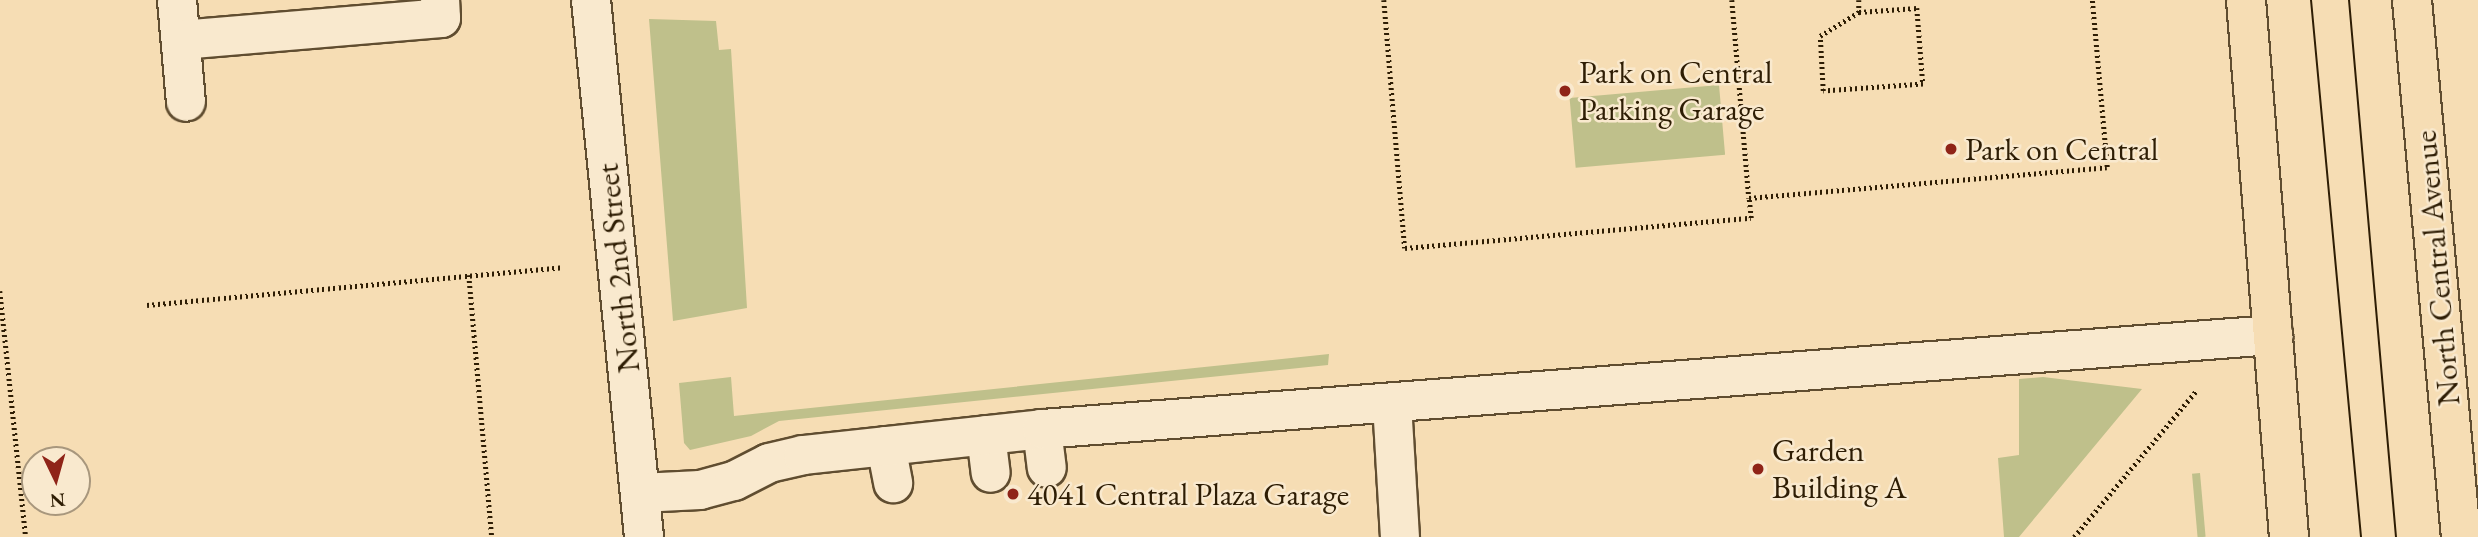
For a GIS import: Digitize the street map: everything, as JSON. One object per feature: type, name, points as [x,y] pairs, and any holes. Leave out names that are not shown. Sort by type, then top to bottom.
[{"type":"main road","points":[[2246,0],[2289,537]]},
{"type":"main road","name":"North Central Avenue","points":[[2412,0],[2461,537]]},
{"type":"street","points":[[177,0],[186,102]]},
{"type":"street","points":[[181,40],[441,18],[440,0]]},
{"type":"street","name":"North 2nd Street","points":[[591,0],[644,537]]},
{"type":"street","points":[[640,493],[700,490],[734,481],[769,463],[886,446],[1042,429],[2273,335]]},
{"type":"street","points":[[1392,403],[1401,537]]},
{"type":"street","points":[[1042,429],[1047,468]]},
{"type":"street","points":[[986,435],[991,473]]},
{"type":"street","points":[[886,446],[892,483]]},
{"type":"path","points":[[1384,0],[1405,248],[1731,217],[1751,218],[1732,0]]},
{"type":"path","points":[[1859,0],[1859,12]]},
{"type":"path","points":[[1749,198],[2107,167],[2092,0]]},
{"type":"path","points":[[1917,8],[1923,84],[1823,91],[1820,36],[1859,12],[1917,8]]},
{"type":"path","points":[[147,304],[562,267]]},
{"type":"path","points":[[469,275],[492,537]]},
{"type":"path","points":[[0,291],[26,537]]},
{"type":"path","points":[[2074,537],[2206,379]]},
{"type":"green space","points":[[649,19],[716,21],[719,50],[731,49],[747,308],[673,321]]},
{"type":"green space","points":[[1719,85],[1725,155],[1576,168],[1570,98]]},
{"type":"green space","points":[[1329,354],[1328,365],[779,421],[751,436],[690,450],[684,443],[679,383],[731,377],[734,416]]},
{"type":"green space","points":[[2043,377],[2142,389],[2019,537],[2004,537],[1998,458],[2019,455],[2019,379]]},
{"type":"green space","points":[[2200,473],[2206,537],[2198,537],[2192,474]]},
{"type":"tram line","points":[[2311,0],[2361,537]]},
{"type":"tram line","points":[[2349,0],[2396,537]]},
{"type":"place","name":"Park on Central Parking Garage","points":[[1565,91]]},
{"type":"place","name":"Park on Central","points":[[1951,149]]},
{"type":"place","name":"Garden Building A","points":[[1758,469]]},
{"type":"place","name":"4041 Central Plaza Garage","points":[[1013,494]]}]
